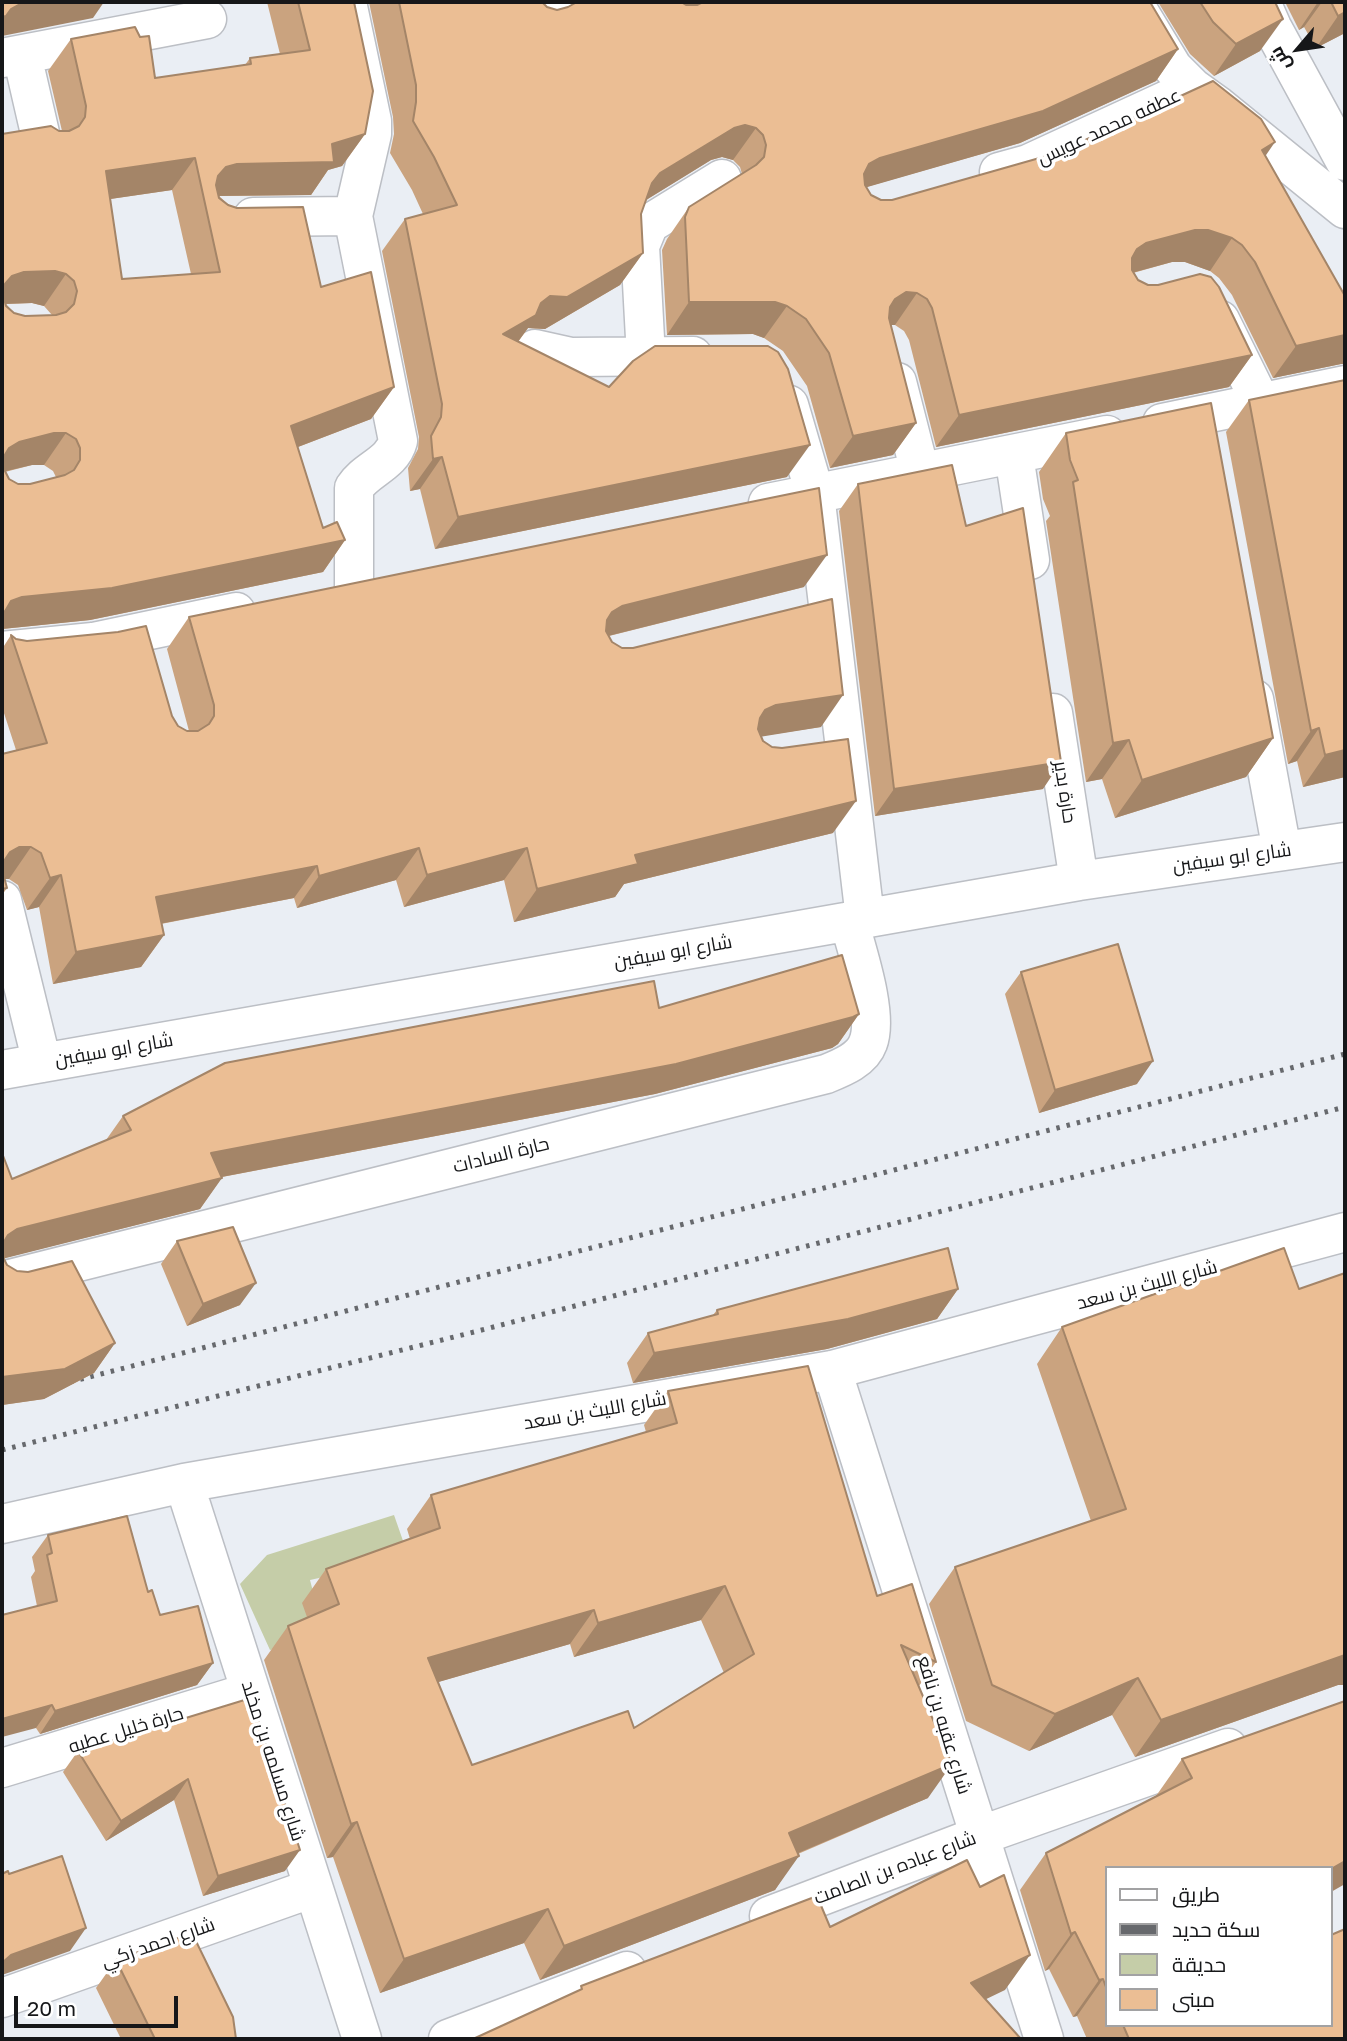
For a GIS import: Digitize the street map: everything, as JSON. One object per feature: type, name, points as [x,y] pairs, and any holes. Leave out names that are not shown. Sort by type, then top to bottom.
[{"type":"street","points":[[347,2],[372,121],[372,134],[353,216],[398,441],[393,455],[360,479],[354,488],[354,588]]},
{"type":"street","points":[[535,20],[567,2]]},
{"type":"street","points":[[1133,2],[1173,68],[1193,88],[1345,209]]},
{"type":"street","points":[[1261,2],[1345,161]]},
{"type":"street","points":[[42,142],[12,57],[145,16],[207,19]]},
{"type":"street","name":"عطفه محمد عويس","points":[[964,182],[1028,164],[1193,88]]},
{"type":"street","points":[[646,357],[640,246],[643,234],[649,224],[722,179]]},
{"type":"street","points":[[215,218],[353,216]]},
{"type":"street","points":[[1202,291],[1215,308],[1261,402]]},
{"type":"street","points":[[888,346],[920,472]]},
{"type":"street","points":[[535,349],[571,356],[726,356]]},
{"type":"street","name":"حارة السادات","points":[[2,1281],[826,1074],[850,1064],[868,1045],[873,1019],[857,919],[844,746],[815,494],[786,392],[771,369]]},
{"type":"street","points":[[734,510],[1014,455],[1203,428],[1261,402],[1345,385]]},
{"type":"street","points":[[1014,455],[1035,592]]},
{"type":"street","points":[[314,596],[395,579]]},
{"type":"street","points":[[2,651],[93,642],[273,604]]},
{"type":"street","points":[[789,613],[828,604]]},
{"type":"street","points":[[139,632],[149,668]]},
{"type":"street","points":[[1247,660],[1282,851]]},
{"type":"street","name":"حارة بدير","points":[[1048,675],[1079,881]]},
{"type":"street","points":[[807,752],[844,746]]},
{"type":"street","name":"شارع ابو سيفين","points":[[2,1070],[1079,881],[1345,842]]},
{"type":"street","points":[[2,900],[42,1063]]},
{"type":"street","name":"شارع الليث بن سعد","points":[[2,1524],[184,1483],[832,1370],[1345,1232]]},
{"type":"street","name":"شارع عقبه بن نافع","points":[[832,1370],[1044,2039]]},
{"type":"street","name":"شارع مسلمه بن مخلد","points":[[184,1483],[362,2039]]},
{"type":"street","name":"حارة خليل عطيه","points":[[2,1768],[250,1692]]},
{"type":"street","name":"شارع عباده بن الصامت","points":[[733,1930],[979,1836],[1254,1738]]},
{"type":"street","name":"شارع احمد زكي","points":[[2,1998],[313,1888]]},
{"type":"street","points":[[448,2039],[656,1960]]},
{"type":"green space","points":[[394,1515],[409,1558],[310,1580],[320,1619],[305,1641],[270,1650],[240,1584],[267,1555]]},
{"type":"building","points":[[2,2],[34,2],[20,4],[2,17]]},
{"type":"building","points":[[298,2],[354,2],[373,91],[365,134],[332,144],[334,162],[237,164],[226,167],[218,176],[216,185],[219,198],[237,208],[303,207],[321,287],[371,272],[394,387],[291,426],[323,528],[337,522],[345,540],[112,588],[22,597],[11,601],[4,613],[2,607],[2,134],[51,126],[59,131],[69,131],[79,126],[85,117],[86,106],[71,39],[135,27],[140,37],[149,36],[155,78],[251,64],[250,58],[310,50]],"holes":[[[195,158],[220,272],[122,279],[106,171]],[[55,271],[66,274],[74,281],[77,291],[74,304],[66,312],[56,315],[25,316],[14,313],[6,306],[3,295],[5,284],[12,276],[24,272]],[[54,433],[66,433],[76,439],[80,448],[80,460],[74,470],[65,475],[30,484],[18,484],[9,479],[3,458],[9,448],[19,442]]]},
{"type":"building","points":[[399,2],[542,2],[557,10],[577,2],[681,2],[697,5],[703,2],[1150,2],[1178,49],[1043,111],[880,158],[869,164],[864,174],[865,185],[871,195],[881,200],[892,200],[1057,153],[1213,81],[1261,119],[1275,142],[1262,150],[1345,296],[1345,335],[1296,346],[1255,262],[1242,245],[1232,238],[1208,230],[1195,230],[1146,243],[1137,249],[1132,258],[1132,270],[1138,280],[1148,285],[1200,274],[1211,277],[1219,287],[1252,355],[959,415],[932,308],[927,299],[917,293],[906,292],[895,299],[890,307],[889,318],[916,423],[853,436],[829,353],[806,319],[787,306],[775,302],[689,302],[685,217],[689,207],[756,165],[764,157],[766,145],[763,135],[756,128],[745,125],[734,128],[660,173],[652,183],[641,214],[643,253],[567,297],[550,296],[541,303],[536,315],[503,334],[609,387],[633,361],[655,346],[768,346],[778,352],[788,369],[810,445],[458,517],[442,457],[433,459],[431,436],[441,417],[442,404],[405,219],[457,205],[413,121],[416,85]]},
{"type":"building","points":[[1200,2],[1275,2],[1283,19],[1236,44],[1213,22]]},
{"type":"building","points":[[1331,2],[1345,2],[1345,12],[1338,16]]},
{"type":"building","points":[[1345,380],[1345,750],[1325,755],[1319,728],[1311,731],[1249,400]]},
{"type":"building","points":[[1211,403],[1273,738],[1142,780],[1129,740],[1113,743],[1073,482],[1078,480],[1070,460],[1066,433]]},
{"type":"building","points":[[952,465],[966,526],[1023,508],[1061,762],[894,789],[858,484]]},
{"type":"building","points":[[819,488],[827,555],[622,606],[612,612],[607,620],[606,631],[612,642],[622,648],[633,648],[832,599],[843,695],[776,705],[765,710],[758,729],[763,741],[772,747],[848,739],[856,801],[635,855],[638,864],[537,889],[527,848],[427,875],[419,848],[319,876],[317,866],[156,897],[164,935],[76,952],[61,875],[50,878],[41,853],[31,847],[19,847],[10,852],[4,861],[3,873],[7,888],[2,889],[2,754],[47,743],[11,635],[27,641],[118,632],[146,626],[172,716],[178,726],[187,731],[198,731],[209,724],[214,716],[214,705],[189,617]]},
{"type":"building","points":[[1118,944],[1153,1061],[1055,1090],[1021,972]]},
{"type":"building","points":[[842,955],[859,1014],[853,1017],[676,1064],[211,1153],[222,1178],[17,1229],[8,1235],[2,1245],[2,1153],[12,1179],[131,1130],[123,1116],[225,1063],[654,981],[659,1008]]},
{"type":"building","points":[[233,1227],[256,1283],[203,1304],[177,1241]]},
{"type":"building","points":[[948,1248],[958,1289],[848,1319],[654,1353],[648,1333],[718,1314],[717,1310]]},
{"type":"building","points":[[1284,1248],[1299,1289],[1345,1273],[1345,1655],[1161,1720],[1138,1678],[1055,1714],[992,1685],[955,1567],[1126,1509],[1062,1327]]},
{"type":"building","points":[[2,1255],[7,1265],[17,1271],[28,1272],[72,1261],[115,1343],[65,1369],[2,1377]]},
{"type":"building","points":[[808,1366],[877,1596],[912,1584],[936,1662],[901,1645],[952,1764],[789,1833],[799,1856],[564,1946],[548,1909],[404,1959],[357,1822],[351,1824],[288,1626],[339,1604],[326,1569],[440,1528],[431,1495],[677,1423],[668,1391]],"holes":[[[725,1586],[754,1654],[634,1728],[628,1711],[472,1765],[428,1658],[594,1610],[598,1623]]]},
{"type":"building","points":[[127,1516],[148,1592],[152,1590],[160,1615],[198,1606],[213,1663],[55,1711],[52,1705],[2,1719],[2,1615],[57,1601],[47,1555],[52,1553],[48,1535]]},
{"type":"building","points":[[251,1698],[300,1850],[218,1876],[188,1779],[121,1821],[78,1751]]},
{"type":"building","points":[[1345,1701],[1345,1861],[1333,1868],[1106,1866],[1106,1987],[1103,1979],[1099,1980],[1075,1932],[1071,1934],[1046,1853],[1192,1778],[1182,1759]]},
{"type":"building","points":[[62,1856],[86,1928],[11,1955],[2,1963],[2,1874]]},
{"type":"building","points":[[967,1860],[980,1887],[1004,1875],[1030,1955],[971,1983],[1021,2039],[473,2039],[582,1989],[581,1986],[817,1896],[830,1927]]},
{"type":"building","points":[[1345,1929],[1345,2039],[1129,2039],[1124,2027],[1333,2027],[1333,1934]]},
{"type":"building","points":[[192,1933],[233,2017],[236,2039],[155,2039],[116,1960]]},
{"type":"railway","points":[[70,1382],[1345,1054]]},
{"type":"railway","points":[[2,1450],[474,1332],[1345,1107]]}]
